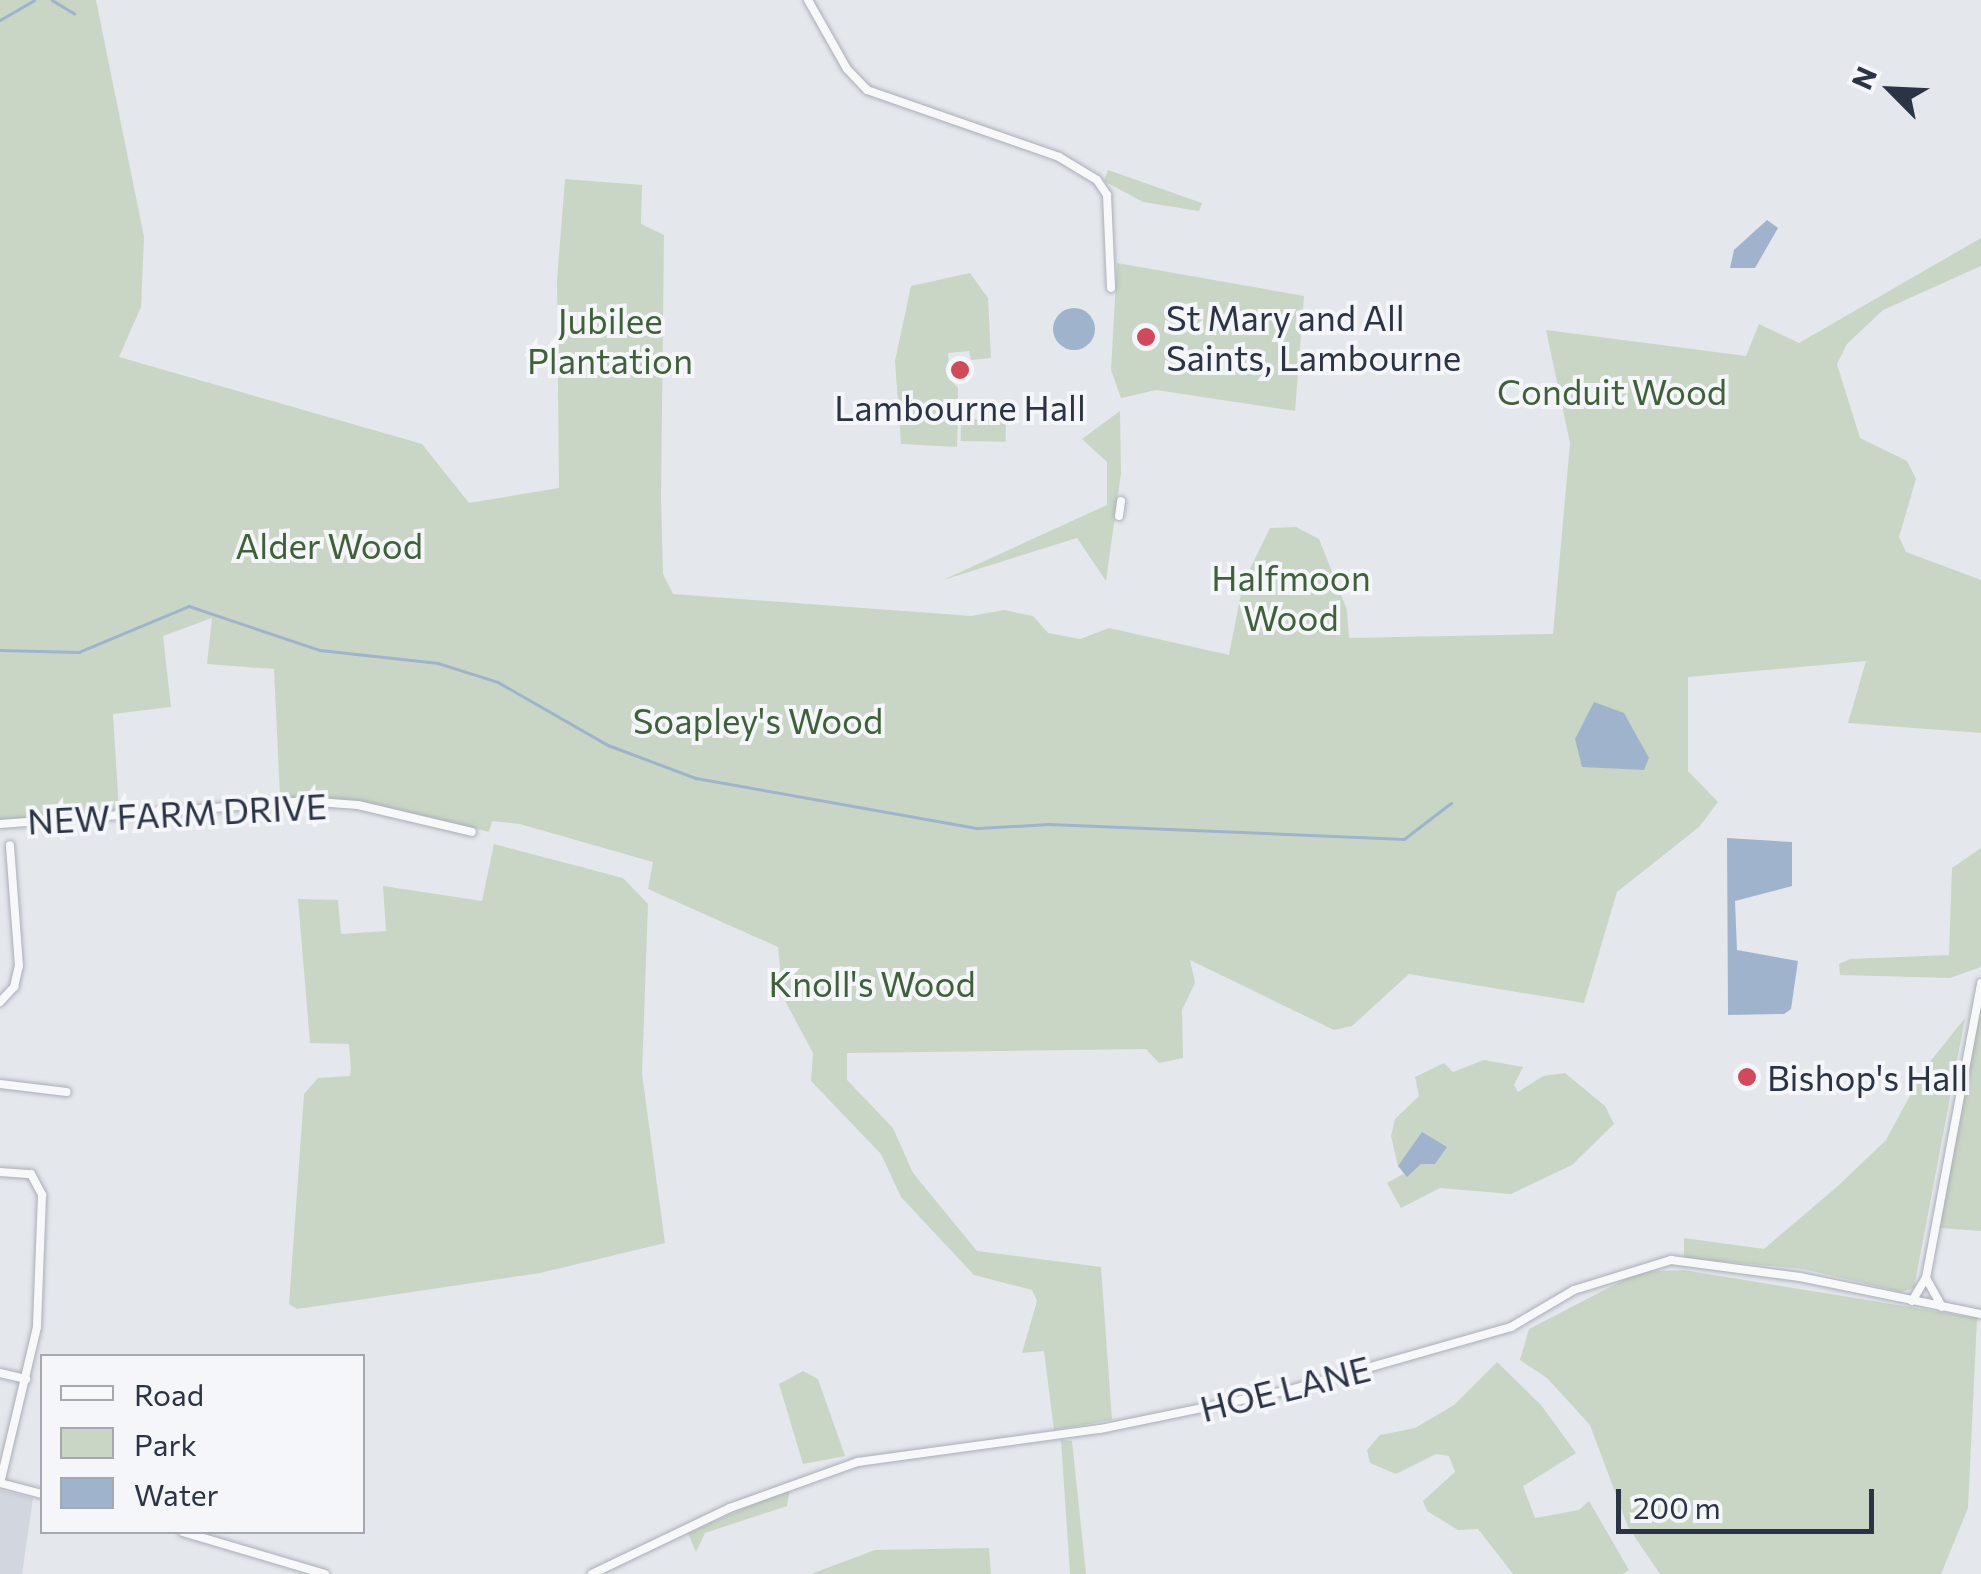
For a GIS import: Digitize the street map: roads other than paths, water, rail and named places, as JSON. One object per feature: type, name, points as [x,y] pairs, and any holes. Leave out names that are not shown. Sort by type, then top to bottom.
[{"type":"street","points":[[808,0],[847,69],[867,90],[1042,150],[1097,180],[1107,194],[1110,288]]},
{"type":"street","points":[[1119,516],[1120,501]]},
{"type":"street","name":"NEW FARM DRIVE","points":[[0,824],[304,801],[358,805],[472,832]]},
{"type":"street","points":[[0,1002],[14,987],[20,966],[10,845]]},
{"type":"street","points":[[1912,1301],[1926,1278],[1981,983]]},
{"type":"street","points":[[0,1084],[66,1092]]},
{"type":"street","points":[[0,1172],[30,1174],[41,1188],[37,1328],[0,1483],[40,1493]]},
{"type":"street","name":"HOE LANE","points":[[592,1574],[730,1508],[858,1462],[1100,1429],[1290,1390],[1512,1327],[1574,1290],[1671,1260],[1981,1314]]},
{"type":"street","points":[[1926,1278],[1942,1307]]},
{"type":"street","points":[[0,1374],[26,1380]]},
{"type":"street","points":[[190,1534],[325,1574]]},
{"type":"water","points":[[1767,220],[1778,228],[1755,268],[1730,268],[1734,250]]},
{"type":"water","points":[[1074,308],[1089,314],[1095,329],[1089,344],[1074,350],[1059,344],[1053,329],[1059,314]]},
{"type":"water","points":[[1594,702],[1624,713],[1649,758],[1644,770],[1582,767],[1575,739]]},
{"type":"water","points":[[1727,838],[1792,842],[1792,886],[1735,901],[1737,950],[1798,961],[1791,1009],[1784,1014],[1728,1015]]},
{"type":"water","points":[[1422,1132],[1447,1147],[1435,1164],[1421,1164],[1407,1177],[1398,1166]]},
{"type":"waterway","points":[[0,20],[34,0]]},
{"type":"waterway","points":[[52,0],[74,13]]},
{"type":"waterway","points":[[0,650],[79,652],[189,606],[320,650],[438,663],[498,682],[608,745],[696,778],[978,828],[1049,824],[1404,839],[1451,803]]},
{"type":"place","name":"St Mary and All Saints, Lambourne","points":[[1146,337]]},
{"type":"place","name":"Lambourne Hall","points":[[960,370]]},
{"type":"place","name":"Bishop's Hall","points":[[1747,1077]]},
{"type":"park label","name":"Jubilee Plantation","points":[[610,340]]},
{"type":"park label","name":"Conduit Wood","points":[[1612,391]]},
{"type":"park label","name":"Alder Wood","points":[[329,545]]},
{"type":"park label","name":"Halfmoon Wood","points":[[1291,597]]},
{"type":"park label","name":"Soapley's Wood","points":[[758,720]]},
{"type":"park label","name":"Knoll's Wood","points":[[872,983]]}]
